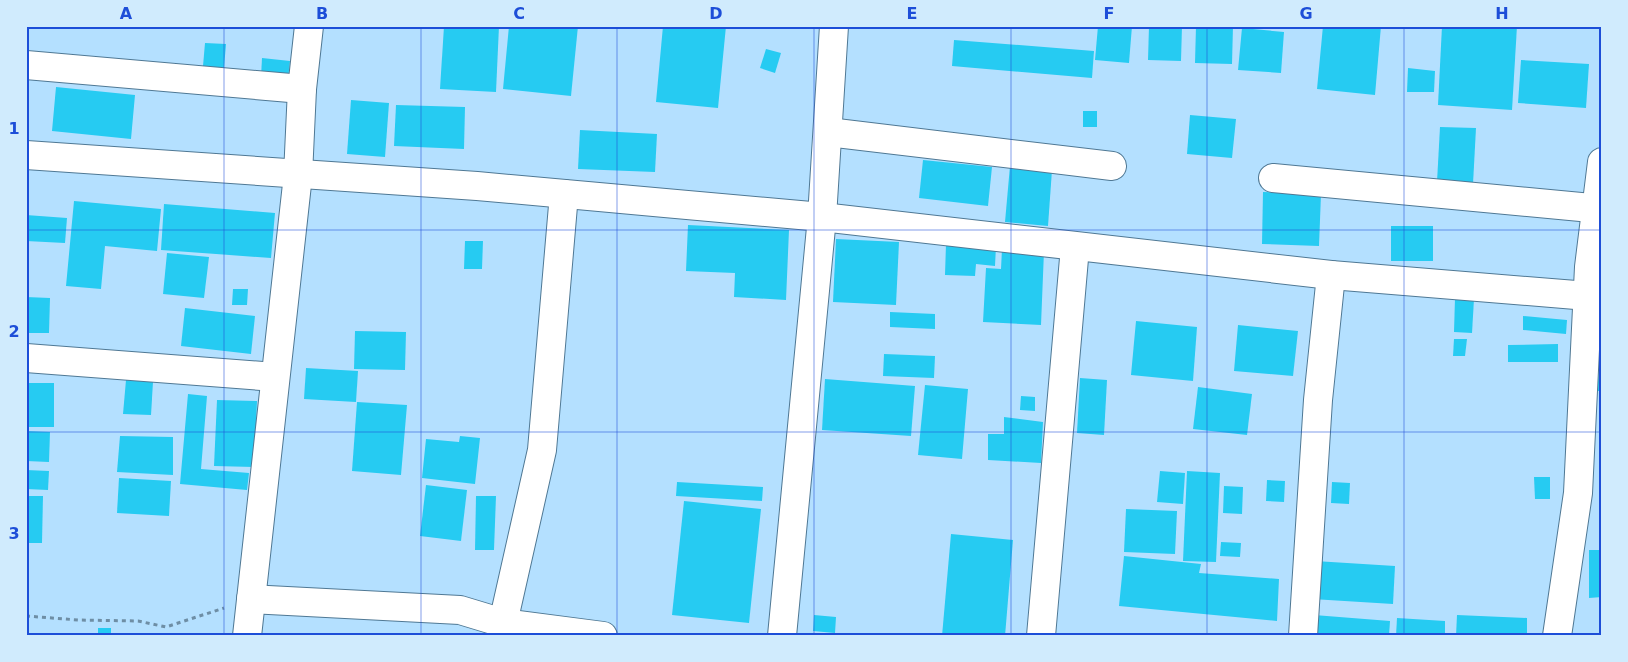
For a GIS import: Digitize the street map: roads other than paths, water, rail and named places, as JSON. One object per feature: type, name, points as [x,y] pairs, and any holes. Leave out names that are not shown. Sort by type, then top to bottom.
[{"type":"street","points":[[247,636],[298,175],[302,90],[309,26]]},
{"type":"street","points":[[782,636],[822,217],[834,26]]},
{"type":"street","points":[[26,65],[302,90]]},
{"type":"street","points":[[828,132],[1112,166]]},
{"type":"street","points":[[26,155],[564,194],[822,217],[1331,276],[1588,296]]},
{"type":"street","points":[[1557,636],[1578,493],[1588,296],[1599,209],[1602,162]]},
{"type":"street","points":[[1273,178],[1599,209]]},
{"type":"street","points":[[503,629],[542,450],[564,194]]},
{"type":"street","points":[[1041,636],[1076,247]]},
{"type":"street","points":[[1303,636],[1318,400],[1331,276]]},
{"type":"street","points":[[26,358],[275,377]]},
{"type":"street","points":[[251,599],[460,610],[503,629],[603,636]]}]
